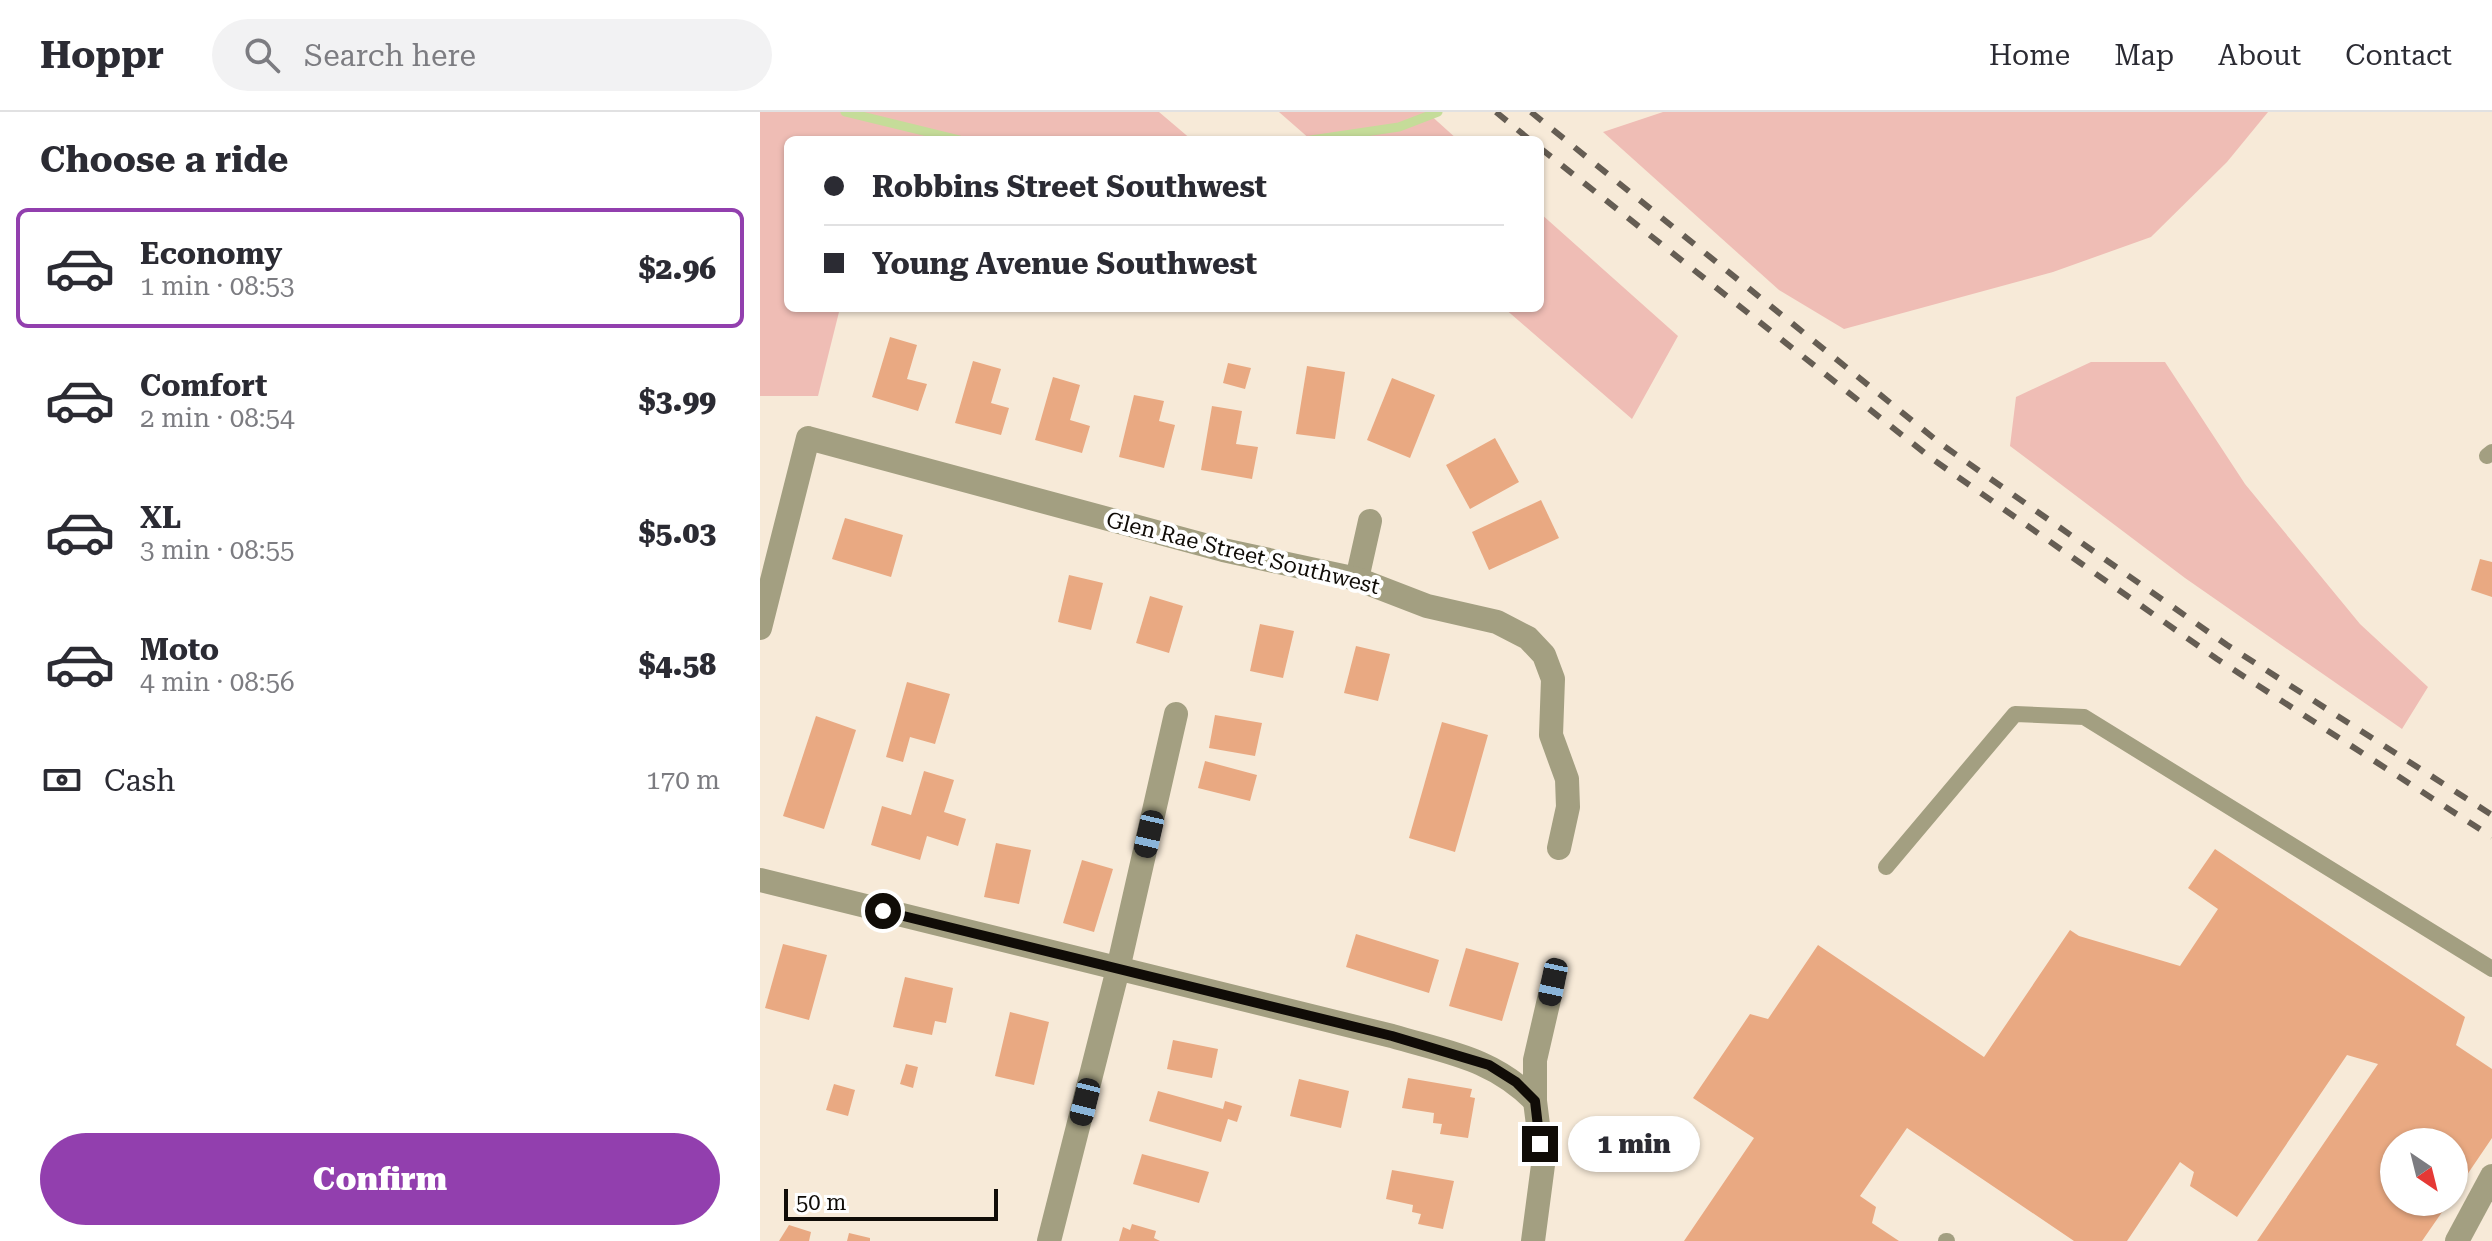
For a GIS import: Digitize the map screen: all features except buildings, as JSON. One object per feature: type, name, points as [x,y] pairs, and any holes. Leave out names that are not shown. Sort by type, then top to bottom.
[{"type":"street","name":"Glen Rae Street Southwest","points":[[760,628],[808,438],[1223,550],[1357,579],[1427,606],[1497,622],[1528,638],[1544,655],[1553,679],[1551,735],[1567,779],[1568,807],[1559,848]]},
{"type":"street","points":[[1357,579],[1370,521]]},
{"type":"street","points":[[1049,1241],[1118,969],[1176,714]]},
{"type":"street","points":[[760,880],[1392,1036],[1489,1065],[1516,1082],[1535,1101]]},
{"type":"street","points":[[1537,1239],[1543,1165],[1535,1101],[1535,1060],[1553,982]]},
{"type":"street","points":[[2457,1241],[2492,1176]]},
{"type":"lane","points":[[1886,867],[2015,714],[2084,717],[2492,969]]},
{"type":"shaded area","points":[[760,112],[1159,112],[1187,136],[784,136],[784,312],[839,312],[818,396],[760,396]]},
{"type":"shaded area","points":[[1279,112],[1427,112],[1454,136],[1306,136]]},
{"type":"shaded area","points":[[1663,112],[2268,112],[2227,162],[2151,237],[2053,272],[1844,329],[1779,290],[1603,132]]},
{"type":"shaded area","points":[[1544,217],[1678,336],[1632,419],[1509,312],[1544,312]]},
{"type":"shaded area","points":[[2091,362],[2165,362],[2245,484],[2360,624],[2428,687],[2402,729],[2185,578],[2010,446],[2016,397]]},
{"type":"waterway","points":[[845,112],[944,136]]},
{"type":"waterway","points":[[1338,136],[1399,127],[1438,112]]},
{"type":"railway","points":[[1496,112],[1525,136]]},
{"type":"railway","points":[[1531,112],[1941,444],[2227,645],[2492,815]]},
{"type":"railway","points":[[1544,151],[1931,458],[2217,659],[2492,837]]},
{"type":"route","points":[[883,911],[1392,1036],[1489,1065],[1516,1082],[1535,1101],[1540,1144]]}]
